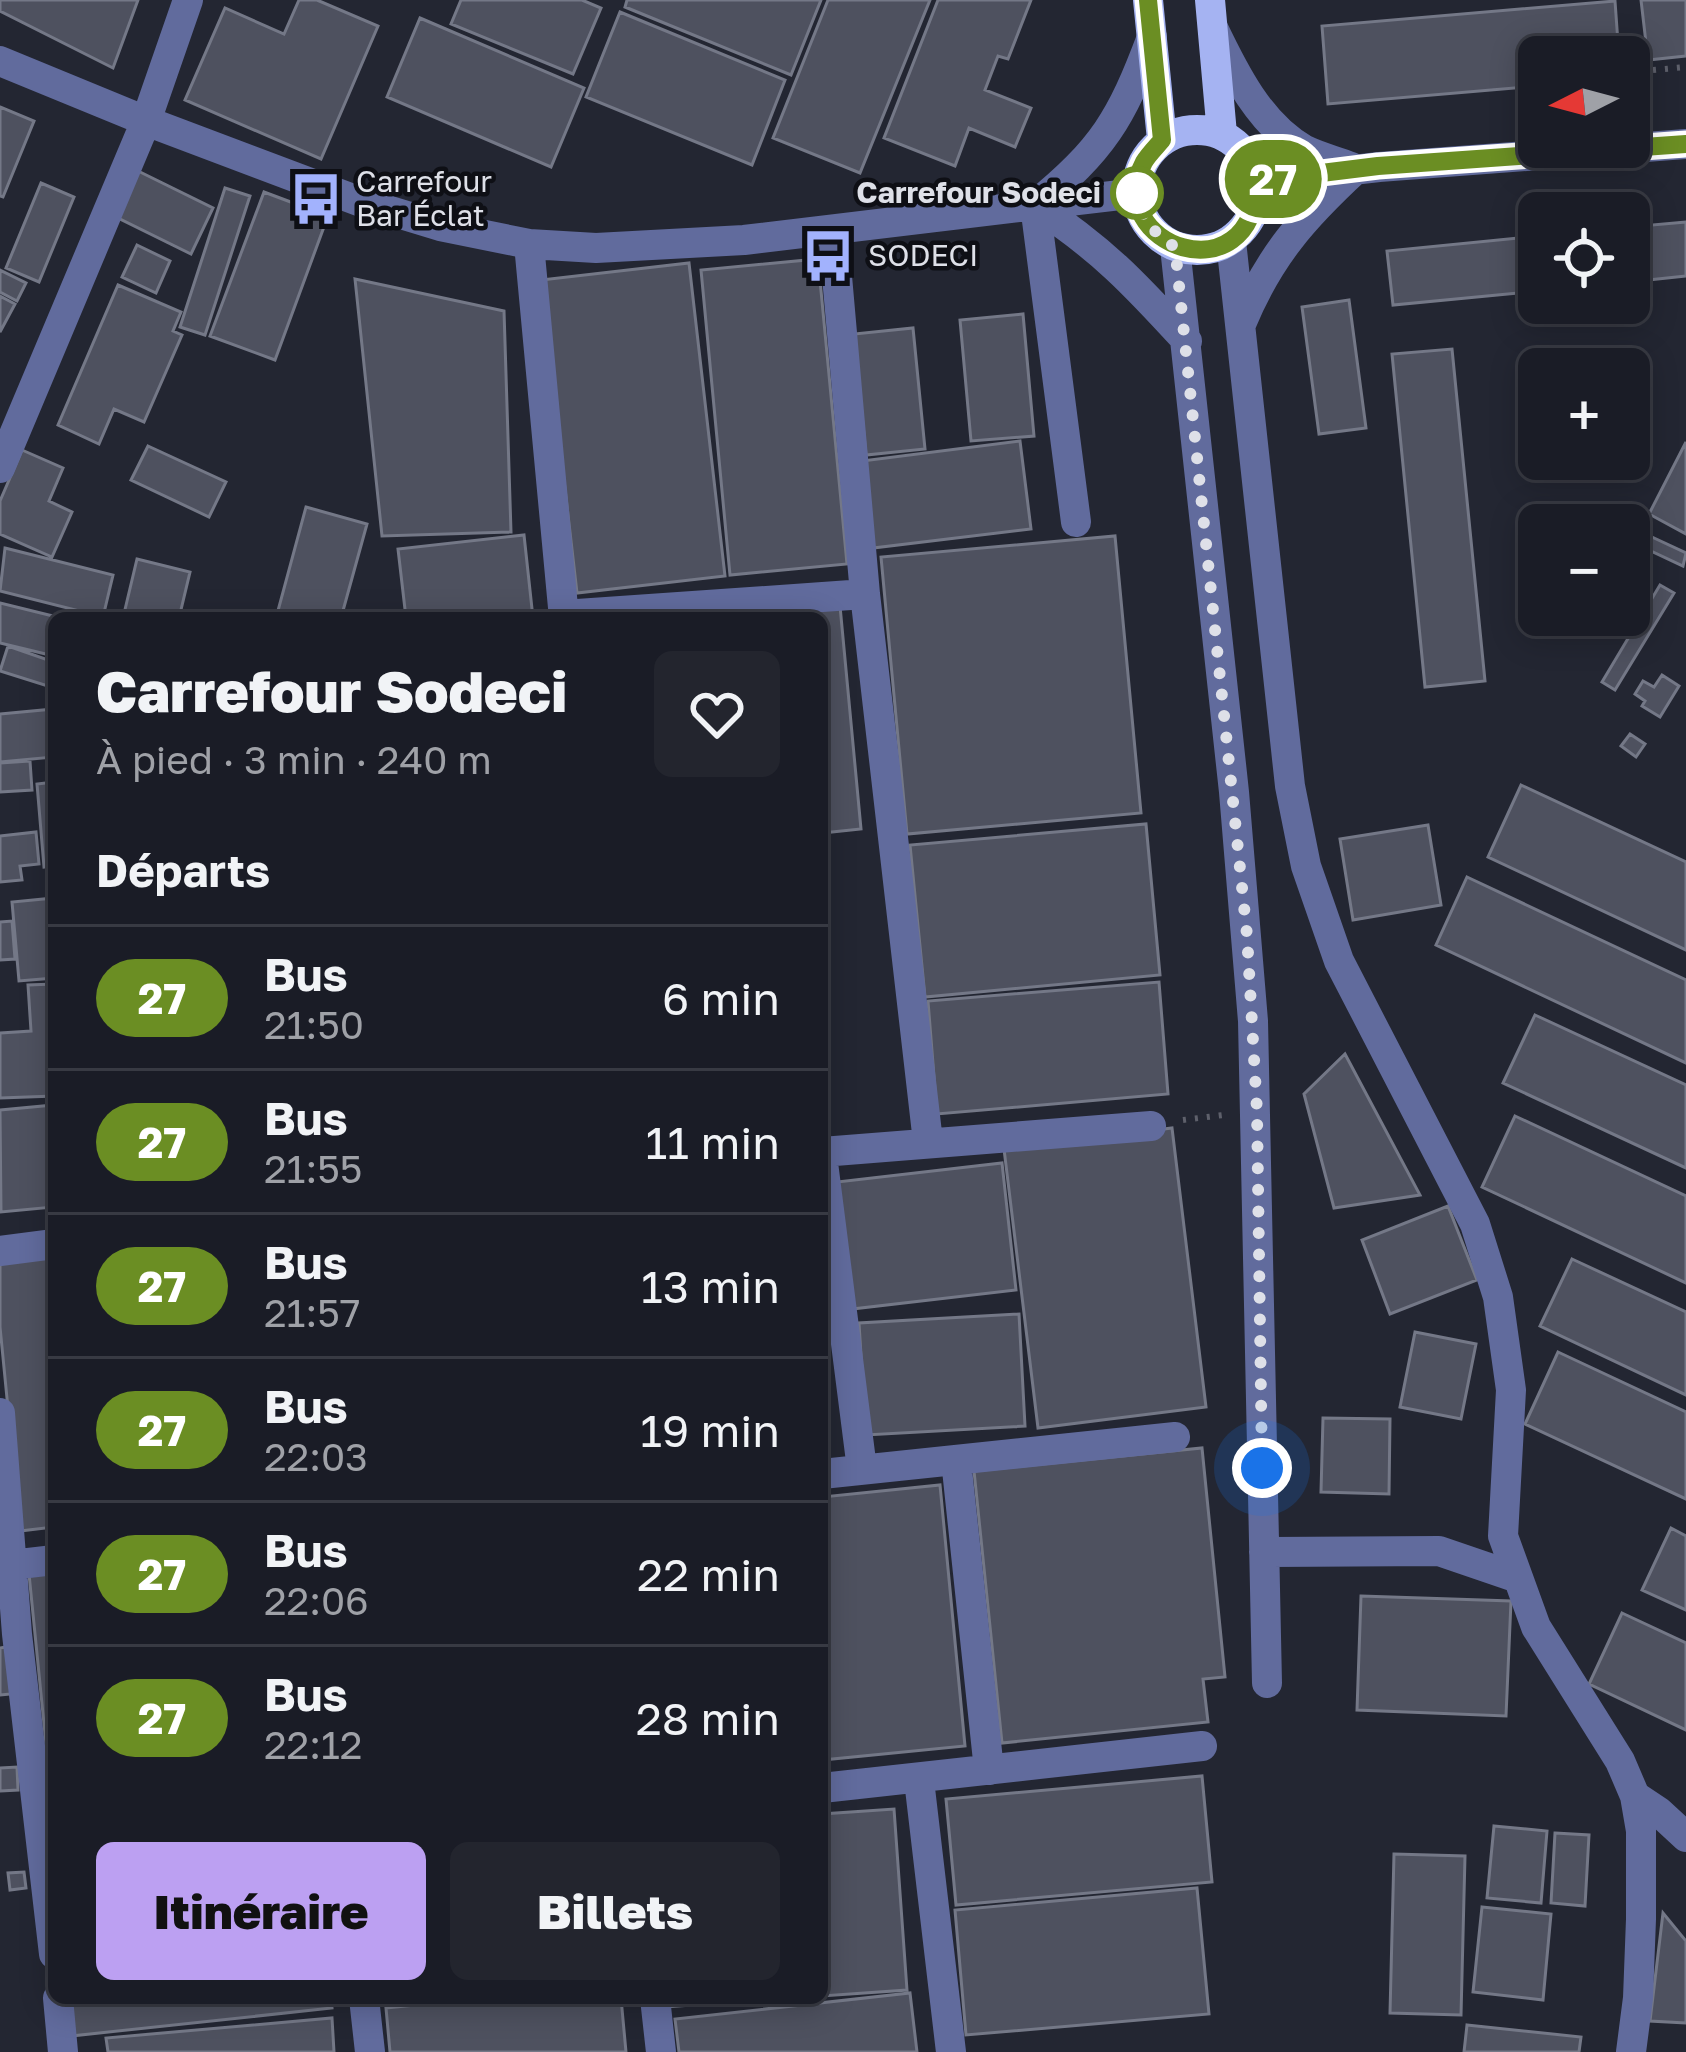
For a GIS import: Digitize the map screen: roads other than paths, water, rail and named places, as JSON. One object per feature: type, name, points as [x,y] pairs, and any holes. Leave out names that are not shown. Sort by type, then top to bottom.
[{"type":"main road","points":[[1148,0],[1162,140]]},
{"type":"main road","points":[[1211,14],[1222,134]]},
{"type":"main road","points":[[1181,131],[1222,134],[1245,153],[1257,181],[1256,203],[1247,224],[1231,241],[1213,249],[1175,247],[1155,234],[1142,216],[1137,193],[1143,164],[1162,140],[1181,131]]},
{"type":"street","points":[[0,468],[146,122],[188,0]]},
{"type":"street","points":[[1211,14],[1233,69],[1276,128],[1306,150],[1357,169]]},
{"type":"street","points":[[1035,205],[1082,167],[1108,136],[1129,100],[1152,38]]},
{"type":"street","points":[[0,61],[146,122],[361,202],[440,226],[529,244],[649,246],[832,231],[1137,193]]},
{"type":"street","points":[[1257,181],[1686,144]]},
{"type":"street","points":[[1241,323],[1271,261],[1310,211],[1357,169]]},
{"type":"street","points":[[1035,205],[1078,232],[1127,273],[1186,341]]},
{"type":"street","points":[[1035,205],[1076,521]]},
{"type":"street","points":[[832,231],[866,594],[928,1142]]},
{"type":"street","points":[[1231,241],[1290,786],[1306,866],[1339,962],[1475,1224],[1498,1297],[1511,1390],[1503,1536],[1536,1627],[1620,1761],[1635,1796],[1642,1831],[1641,1918],[1630,2052]]},
{"type":"street","points":[[529,244],[563,612]]},
{"type":"street","points":[[1175,247],[1234,792],[1257,1111],[1267,1683]]},
{"type":"street","points":[[629,612],[866,594]]},
{"type":"street","points":[[1234,792],[1290,786]]},
{"type":"street","points":[[828,1153],[1151,1126]]},
{"type":"street","points":[[828,1201],[862,1469]]},
{"type":"street","points":[[0,1251],[48,1245]]},
{"type":"street","points":[[0,1413],[11,1565],[9,1635],[48,1863]]},
{"type":"street","points":[[828,1473],[1175,1437]]},
{"type":"street","points":[[956,1460],[989,1770]]},
{"type":"street","points":[[1264,1552],[1439,1551],[1518,1577]]},
{"type":"street","points":[[11,1565],[48,1561]]},
{"type":"street","points":[[828,1788],[1202,1746]]},
{"type":"street","points":[[919,1780],[951,2052]]},
{"type":"street","points":[[1635,1796],[1686,1837]]},
{"type":"street","points":[[59,2004],[63,2052]]},
{"type":"street","points":[[365,2004],[370,2052]]},
{"type":"street","points":[[656,2004],[661,2052]]},
{"type":"place","name":"Carrefour Sodeci","points":[[1137,193]]},
{"type":"place","name":"Carrefour Bar Éclat","points":[[316,199]]},
{"type":"place","name":"SODECI","points":[[828,256]]}]
